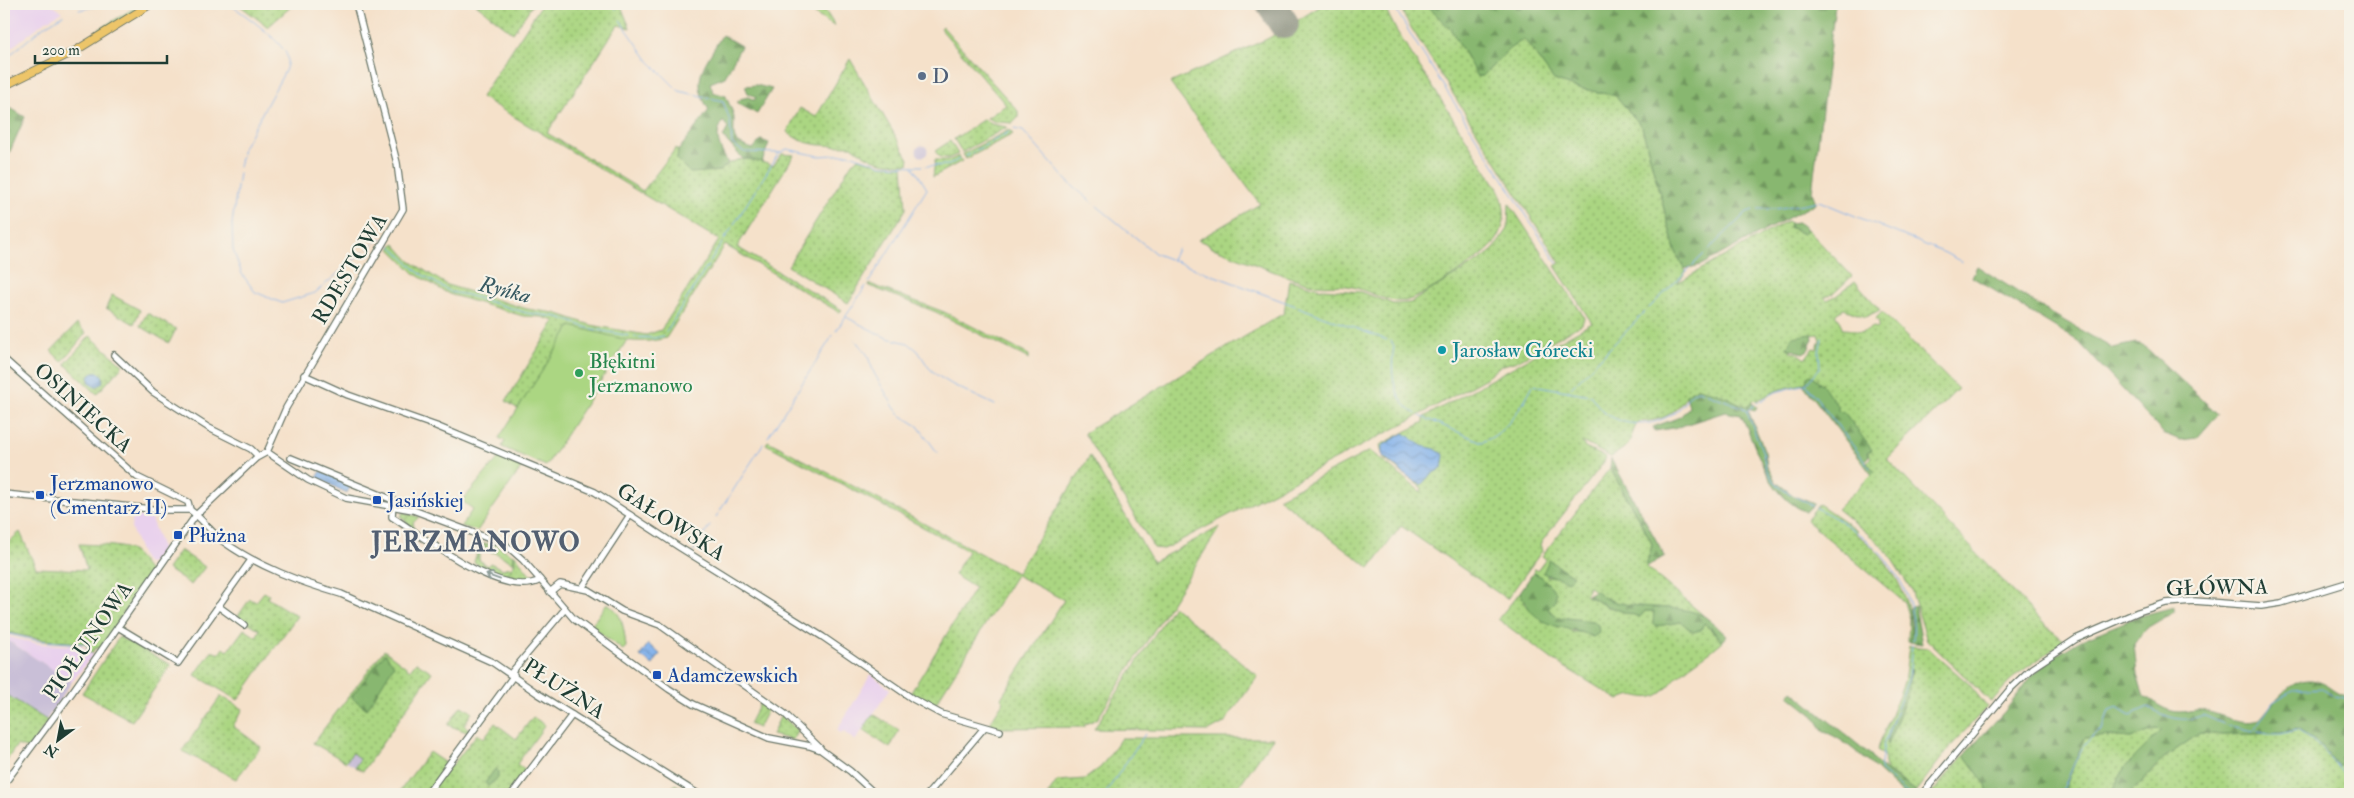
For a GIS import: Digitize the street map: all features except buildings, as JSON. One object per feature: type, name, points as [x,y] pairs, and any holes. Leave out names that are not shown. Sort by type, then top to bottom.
[{"type":"main road","points":[[4,86],[74,51],[151,4]]},
{"type":"street","name":"RDESTOWA","points":[[267,452],[282,414],[384,245],[403,209],[397,163],[356,4]]},
{"type":"street","points":[[114,355],[153,392],[209,428],[251,449],[258,456]]},
{"type":"street","name":"OSINIECKA","points":[[4,359],[132,473],[188,502],[190,510],[196,514]]},
{"type":"street","name":"GAŁOWSKA","points":[[304,375],[348,395],[430,424],[586,488],[823,637],[913,699],[934,711],[984,728],[1000,731]]},
{"type":"street","points":[[267,452],[308,480],[355,501],[413,510],[454,527],[500,542],[517,554],[565,609],[591,632],[687,701],[769,738],[821,750]]},
{"type":"street","name":"PIOŁUNOWA","points":[[4,784],[57,715],[196,514],[258,456],[267,452]]},
{"type":"street","points":[[291,458],[314,468],[322,469],[392,500],[392,517],[411,531],[486,575],[516,583],[534,583],[540,580]]},
{"type":"street","points":[[308,480],[314,468]]},
{"type":"street","points":[[4,494],[161,510],[190,510]]},
{"type":"street","name":"PŁUŻNA","points":[[196,514],[212,534],[251,560],[318,588],[341,594],[479,655],[512,674],[572,715],[698,794]]},
{"type":"street","points":[[582,588],[630,515]]},
{"type":"street","points":[[118,627],[178,663],[251,560]]},
{"type":"street","name":"GŁÓWNA","points":[[1922,794],[2011,688],[2036,665],[2076,639],[2160,604],[2194,601],[2261,606],[2281,603],[2350,582]]},
{"type":"street","points":[[550,592],[560,584],[582,588],[598,595],[622,611],[660,625],[785,714],[821,750],[850,771],[875,794]]},
{"type":"street","points":[[218,606],[244,624]]},
{"type":"street","points":[[428,794],[512,674],[565,609]]},
{"type":"street","points":[[512,794],[572,715]]},
{"type":"street","points":[[928,794],[984,728]]},
{"type":"street","points":[[798,744],[802,732]]},
{"type":"shaded area","points":[[4,4],[51,4],[62,12],[43,23],[7,51],[4,49]]},
{"type":"shaded area","points":[[922,145],[928,151],[922,157],[916,151]]},
{"type":"shaded area","points":[[150,516],[162,548],[154,562],[148,563],[143,559],[131,528],[132,520],[135,517]]},
{"type":"shaded area","points":[[4,636],[40,644],[81,646],[93,655],[72,682],[4,638]]},
{"type":"shaded area","points":[[4,638],[72,682],[46,720],[4,693]]},
{"type":"shaded area","points":[[871,674],[890,689],[855,741],[843,731],[841,733],[837,730]]},
{"type":"shaded area","points":[[352,753],[360,759],[355,767],[346,762]]},
{"type":"green space","points":[[1422,3],[1436,11],[1450,27],[1477,76],[1483,76],[1509,49],[1524,39],[1554,80],[1574,87],[1616,96],[1642,127],[1675,250],[1686,272],[1677,283],[1787,221],[1790,223],[1789,227],[1803,234],[1806,232],[1806,228],[1852,276],[1833,294],[1824,297],[1827,300],[1836,296],[1855,281],[1880,310],[1865,317],[1844,309],[1835,314],[1841,322],[1842,329],[1861,332],[1873,327],[1878,328],[1879,321],[1875,319],[1882,312],[1958,389],[1887,459],[2047,627],[2065,641],[2016,675],[1991,702],[1927,640],[1911,589],[1888,553],[1877,541],[1837,509],[1874,472],[1867,462],[1871,457],[1838,411],[1823,385],[1811,375],[1806,383],[1778,390],[1756,401],[1754,400],[1747,407],[1715,392],[1691,391],[1674,411],[1664,417],[1637,422],[1628,445],[1611,457],[1582,442],[1585,448],[1606,457],[1604,462],[1540,544],[1542,551],[1507,599],[1401,526],[1370,568],[1278,498],[1370,451],[1421,492],[1422,488],[1383,458],[1380,445],[1424,422],[1424,417],[1592,323],[1555,266],[1560,263],[1405,18],[1400,4]],"holes":[[[1818,334],[1820,340],[1817,349],[1813,348],[1805,359],[1797,353],[1790,352],[1791,350],[1787,348],[1800,337]],[[1403,434],[1422,446],[1435,449],[1444,455],[1442,468],[1430,475],[1421,485],[1384,458],[1385,444]]]},
{"type":"green space","points":[[141,4],[146,4],[101,31],[96,31]]},
{"type":"green space","points":[[238,4],[294,4],[268,27]]},
{"type":"green space","points":[[476,4],[533,4],[513,33]]},
{"type":"green space","points":[[542,4],[620,4],[630,28],[618,25],[547,133],[643,191],[676,148],[678,151],[677,160],[706,171],[720,171],[732,162],[745,159],[773,166],[782,154],[794,155],[737,247],[842,310],[839,312],[725,245],[666,338],[630,341],[606,337],[571,326],[518,409],[506,401],[555,321],[542,317],[523,316],[449,294],[415,274],[390,249],[394,243],[410,261],[447,285],[527,309],[555,313],[591,325],[646,335],[661,330],[719,240],[481,97]]},
{"type":"green space","points":[[798,4],[821,4],[835,26],[834,26]]},
{"type":"green space","points":[[1324,4],[1383,4],[1396,30],[1501,195],[1504,220],[1495,243],[1473,262],[1448,279],[1423,294],[1405,301],[1383,298],[1354,287],[1343,285],[1321,286],[1304,282],[1210,247],[1210,245],[1198,240],[1260,204],[1170,83],[1269,38]]},
{"type":"green space","points":[[1426,4],[1835,4],[1812,192],[1816,203],[1701,265],[1684,269],[1675,250],[1642,127],[1616,96],[1574,87],[1554,80],[1524,39],[1509,49],[1483,76],[1477,76],[1451,30]]},
{"type":"green space","points":[[942,26],[1018,111],[1018,118],[1013,123],[996,122],[987,118],[1006,105],[940,28]]},
{"type":"green space","points":[[722,35],[741,46],[725,77],[710,83],[713,92],[726,96],[734,116],[734,135],[737,142],[753,149],[761,140],[769,143],[762,162],[742,158],[723,137],[728,128],[723,121],[718,137],[720,147],[728,163],[720,171],[690,173],[677,160],[678,151],[709,110],[700,89],[700,80],[702,71]]},
{"type":"green space","points":[[850,59],[909,159],[908,164],[878,161],[866,156],[852,146],[826,145],[802,141],[787,132],[800,108],[816,117]]},
{"type":"green space","points":[[756,85],[772,89],[757,114],[737,103],[740,99],[748,97],[755,100],[756,97],[748,93],[745,86]]},
{"type":"green space","points":[[4,104],[25,117],[4,165]]},
{"type":"green space","points":[[984,119],[991,124],[1007,127],[962,152],[954,139]]},
{"type":"green space","points":[[1009,130],[1013,134],[966,159],[963,154]]},
{"type":"green space","points":[[950,141],[958,154],[949,158],[940,157],[935,151]]},
{"type":"green space","points":[[959,156],[962,161],[933,177],[935,160],[950,160]]},
{"type":"green space","points":[[859,158],[882,165],[903,166],[906,209],[848,303],[788,266],[852,163]]},
{"type":"green space","points":[[1509,203],[1581,312],[1584,318],[1582,324],[1517,361],[1500,366],[1486,378],[1403,424],[1164,549],[1154,548],[1084,433],[1284,313],[1289,280],[1322,289],[1361,292],[1393,304],[1410,303],[1493,250],[1508,229]]},
{"type":"green space","points":[[1798,222],[1806,228],[1806,232],[1803,234],[1789,227],[1790,223]]},
{"type":"green space","points":[[1977,266],[2049,312],[2112,348],[2136,343],[2143,345],[2218,414],[2197,438],[2180,440],[2163,433],[2078,341],[1972,277]]},
{"type":"green space","points":[[870,284],[944,312],[1029,355],[1029,359],[936,312],[869,286]]},
{"type":"green space","points":[[112,295],[140,310],[134,324],[106,308]]},
{"type":"green space","points":[[147,313],[176,329],[169,343],[140,326]]},
{"type":"green space","points":[[77,324],[86,333],[62,362],[51,351]]},
{"type":"green space","points":[[571,326],[627,340],[546,466],[502,447],[505,441],[499,438]]},
{"type":"green space","points":[[1812,334],[1813,339],[1808,350],[1803,353],[1787,348],[1792,337]]},
{"type":"green space","points":[[90,336],[123,365],[97,394],[65,364]],"holes":[[[95,371],[104,378],[94,386],[88,381]]]},
{"type":"green space","points":[[1811,375],[1823,385],[1838,407],[1838,411],[1844,412],[1872,450],[1867,452],[1869,456],[1865,460],[1875,472],[1872,475],[1803,384],[1806,383],[1807,377]]},
{"type":"green space","points":[[1697,388],[1715,392],[1747,407],[1752,403],[1757,407],[1755,410],[1747,408],[1765,452],[1767,466],[1776,482],[1794,496],[1814,504],[1806,512],[1792,504],[1773,483],[1765,470],[1741,415],[1725,412],[1678,427],[1655,431],[1653,427],[1680,417],[1689,407],[1686,395]]},
{"type":"green space","points":[[768,441],[1017,573],[1090,456],[1153,562],[1220,527],[1097,719],[1085,724],[1084,727],[1000,728],[989,724],[1004,701],[1001,698],[1064,600],[1016,575],[934,706],[910,694],[975,588],[954,575],[968,551],[766,444]]},
{"type":"green space","points":[[501,455],[524,464],[477,531],[461,526],[473,509],[462,501]]},
{"type":"green space","points":[[1611,459],[1665,556],[1646,567],[1652,545],[1610,468]]},
{"type":"green space","points":[[1610,468],[1650,539],[1652,545],[1646,567],[1703,615],[1622,604],[1602,597],[1588,586],[1585,595],[1606,606],[1640,617],[1645,611],[1654,611],[1657,626],[1681,622],[1689,626],[1704,623],[1723,641],[1684,670],[1665,690],[1657,695],[1648,698],[1634,695],[1619,700],[1553,660],[1498,619],[1520,592],[1525,605],[1573,632],[1582,632],[1593,637],[1573,619],[1558,617],[1548,609],[1555,602],[1556,592],[1542,577],[1533,573],[1534,568],[1537,571],[1546,559],[1542,556]],"holes":[[[1549,560],[1573,576],[1566,578],[1547,576]]]},
{"type":"green space","points":[[1819,504],[1857,530],[1856,534],[1879,555],[1898,581],[1904,596],[1911,626],[1910,642],[1908,641],[1909,619],[1904,602],[1806,520]]},
{"type":"green space","points":[[403,512],[419,517],[413,523],[415,530],[401,517]]},
{"type":"green space","points":[[20,532],[36,568],[87,570],[79,544],[115,546],[128,549],[135,554],[151,573],[101,647],[94,649],[92,654],[86,648],[89,646],[82,643],[44,640],[4,632],[4,546]]},
{"type":"green space","points":[[485,543],[496,545],[513,555],[514,563],[496,553],[483,550],[479,553],[479,560],[488,566],[490,563],[502,569],[511,567],[511,570],[505,576],[490,573],[474,562],[479,547]]},
{"type":"green space","points":[[180,550],[205,567],[191,585],[167,569]]},
{"type":"green space","points":[[514,554],[533,578],[505,578],[515,563]]},
{"type":"green space","points":[[1549,560],[1573,576],[1568,581],[1543,573]]},
{"type":"green space","points":[[1533,573],[1542,577],[1556,592],[1555,602],[1548,609],[1558,617],[1593,621],[1598,625],[1599,633],[1593,637],[1550,624],[1534,614],[1520,592]]},
{"type":"green space","points":[[1596,590],[1604,597],[1616,602],[1678,609],[1704,616],[1727,636],[1723,641],[1704,623],[1701,630],[1693,632],[1681,622],[1657,626],[1653,624],[1654,611],[1645,611],[1640,617],[1606,606],[1587,595]]},
{"type":"green space","points":[[264,592],[269,595],[267,598],[297,616],[238,700],[195,675],[212,651],[219,654],[223,648],[228,651],[244,629],[256,637],[260,630],[238,616],[250,599],[256,602]]},
{"type":"green space","points":[[607,603],[620,617],[622,622],[626,647],[623,650],[591,626]]},
{"type":"green space","points":[[1173,606],[1258,676],[1224,723],[1209,731],[1094,729]]},
{"type":"green space","points":[[1915,606],[1922,644],[1910,642],[1912,624],[1909,608]]},
{"type":"green space","points":[[2174,607],[2174,612],[2145,629],[2134,644],[2137,675],[2144,696],[2168,710],[2180,712],[2202,710],[2245,722],[2259,720],[2279,697],[2294,684],[2312,680],[2322,683],[2338,693],[2350,696],[2350,746],[2339,767],[2317,742],[2297,729],[2280,733],[2223,735],[2200,733],[2164,758],[2130,794],[2110,794],[2125,767],[2162,730],[2155,729],[2132,738],[2110,736],[2084,738],[2063,794],[1988,794],[1986,785],[1964,755],[2005,711],[2034,673],[2055,656],[2081,640],[2139,616]]},
{"type":"green space","points":[[119,637],[171,665],[132,721],[82,693]]},
{"type":"green space","points":[[1909,646],[1928,648],[1969,684],[1987,707],[1949,748],[1916,791],[1886,770],[1884,756],[1877,750],[1904,682]],"holes":[[[1912,669],[1909,690],[1887,745],[1891,724],[1904,695]]]},
{"type":"green space","points":[[384,650],[410,670],[416,662],[432,672],[363,771],[355,767],[360,759],[352,753],[346,762],[313,743]]},
{"type":"green space","points":[[385,653],[394,665],[367,709],[351,697]]},
{"type":"green space","points":[[1911,668],[1909,690],[1887,745],[1889,731]]},
{"type":"green space","points":[[1792,691],[1872,756],[1885,770],[1916,791],[1914,794],[1904,794],[1854,750],[1824,732],[1814,716],[1789,696]]},
{"type":"green space","points":[[4,693],[48,721],[28,749],[17,745],[6,761],[4,760]]},
{"type":"green space","points":[[221,696],[243,709],[233,726],[261,747],[236,779],[182,751]]},
{"type":"green space","points":[[761,701],[769,707],[758,728],[749,724]]},
{"type":"green space","points":[[461,706],[472,712],[464,725],[469,729],[467,732],[448,725]]},
{"type":"green space","points":[[873,714],[899,730],[890,748],[863,730]]},
{"type":"green space","points":[[781,715],[797,730],[793,740],[772,735]]},
{"type":"green space","points":[[533,717],[545,725],[517,764],[526,771],[508,794],[405,794],[400,791],[429,752],[451,767],[477,734],[484,738],[495,723],[516,739]]},
{"type":"green space","points":[[2155,729],[2162,730],[2125,767],[2110,794],[2063,794],[2084,738],[2110,736],[2132,738]]},
{"type":"green space","points":[[2297,729],[2317,742],[2339,766],[2350,746],[2350,794],[2130,794],[2164,758],[2200,733],[2223,735],[2280,733]]},
{"type":"green space","points":[[1121,738],[1273,738],[1233,794],[1048,794],[1057,781],[1085,779],[1101,767]]},
{"type":"green space","points":[[1964,755],[1987,785],[1988,794],[1931,794]]},
{"type":"green space","points":[[495,769],[498,771],[498,778],[488,786],[485,783]]},
{"type":"green space","points":[[675,784],[693,794],[667,794]]},
{"type":"water","points":[[93,372],[99,372],[103,379],[99,386],[93,386],[89,382],[89,376]]},
{"type":"water","points":[[1404,433],[1422,446],[1435,449],[1444,455],[1442,468],[1430,475],[1421,485],[1409,478],[1382,455],[1382,446]]},
{"type":"water","points":[[321,471],[351,486],[347,493],[317,478]]},
{"type":"water","points":[[648,644],[660,654],[653,665],[640,656]]},
{"type":"waterway","name":"Ryńka","points":[[79,10],[106,4]]},
{"type":"waterway","name":"Ryńka","points":[[229,4],[252,20],[278,43],[287,56],[285,71],[243,148],[239,167]]},
{"type":"waterway","points":[[613,4],[616,9]]},
{"type":"waterway","points":[[1397,4],[1398,13],[1414,40],[1557,263]]},
{"type":"waterway","name":"Ryńka","points":[[4,60],[43,27],[63,15]]},
{"type":"waterway","points":[[620,20],[649,61],[679,91],[723,101],[730,121],[732,144],[744,152],[780,153],[787,149],[819,156],[850,154],[882,165],[922,166]]},
{"type":"waterway","points":[[1014,129],[1023,131],[1067,181],[1093,203]]},
{"type":"waterway","points":[[966,156],[1009,132]]},
{"type":"waterway","name":"Ryńka","points":[[724,240],[779,153]]},
{"type":"waterway","points":[[926,166],[949,165],[959,159]]},
{"type":"waterway","points":[[869,282],[927,189],[913,166]]},
{"type":"waterway","name":"Ryńka","points":[[239,173],[232,224],[233,250],[242,274],[255,292],[282,303],[315,293],[364,251]]},
{"type":"waterway","points":[[1758,209],[1776,209],[1819,201],[1945,253],[1962,262]]},
{"type":"waterway","points":[[1097,206],[1156,254],[1387,340]]},
{"type":"waterway","points":[[1649,308],[1747,212],[1753,210]]},
{"type":"waterway","name":"Ryńka","points":[[367,249],[383,239]]},
{"type":"waterway","name":"Ryńka","points":[[388,243],[418,272],[451,292],[527,313],[558,317],[588,328],[629,336]]},
{"type":"waterway","name":"Ryńka","points":[[666,332],[722,243]]},
{"type":"waterway","points":[[1172,260],[1177,249]]},
{"type":"waterway","points":[[836,331],[866,286]]},
{"type":"waterway","points":[[1568,391],[1646,311]]},
{"type":"waterway","points":[[846,317],[887,338],[908,343],[918,351],[929,368],[938,376],[995,405]]},
{"type":"waterway","points":[[768,437],[833,335]]},
{"type":"waterway","name":"Ryńka","points":[[634,337],[654,338],[663,336]]},
{"type":"waterway","points":[[1757,403],[1776,392],[1806,384],[1820,368],[1819,352],[1822,338]]},
{"type":"waterway","points":[[855,340],[867,354],[874,373],[894,407],[900,415],[918,426],[937,452]]},
{"type":"waterway","points":[[1391,341],[1394,346],[1392,365],[1397,393],[1408,408],[1416,414]]},
{"type":"waterway","points":[[1806,384],[1870,468]]},
{"type":"waterway","points":[[1420,416],[1482,442],[1491,438],[1506,426],[1533,385],[1590,395],[1605,413],[1623,422],[1633,424],[1652,422],[1671,415],[1679,409],[1692,393],[1698,390],[1742,407],[1747,412],[1763,453],[1766,469],[1773,480],[1782,489],[1812,506]]},
{"type":"waterway","points":[[1747,411],[1754,405]]},
{"type":"waterway","points":[[716,517],[763,444]]},
{"type":"waterway","points":[[1816,508],[1854,530],[1886,560],[1899,578],[1908,597],[1913,618],[1913,641]]},
{"type":"waterway","points":[[693,552],[710,526]]},
{"type":"waterway","points":[[4,633],[39,641],[85,644],[88,647]]},
{"type":"waterway","points":[[1908,794],[1880,770],[1884,743],[1909,677],[1912,645]]},
{"type":"waterway","points":[[2255,729],[2273,702],[2293,690],[2322,688],[2335,696],[2350,699]]},
{"type":"waterway","points":[[2060,794],[2081,750],[2093,736],[2102,730],[2109,710],[2117,707],[2130,715],[2148,707],[2162,714],[2181,719],[2195,718],[2203,715],[2226,725],[2268,734],[2281,734],[2297,730],[2320,747],[2350,783]]},
{"type":"waterway","points":[[1105,794],[1145,734]]},
{"type":"runway","points":[[1271,4],[1284,24]]},
{"type":"place","name":"D","points":[[922,76]]},
{"type":"place","name":"Jarosław Górecki","points":[[1442,350]]},
{"type":"place","name":"Błękitni Jerzmanowo","points":[[579,373]]},
{"type":"place","name":"Jerzmanowo (Cmentarz II)","points":[[40,495]]},
{"type":"place","name":"Jasińskiej","points":[[377,500]]},
{"type":"place","name":"Płużna","points":[[178,535]]},
{"type":"place","name":"Adamczewskich","points":[[657,675]]},
{"type":"district","name":"JERZMANOWO","points":[[476,543]]}]
